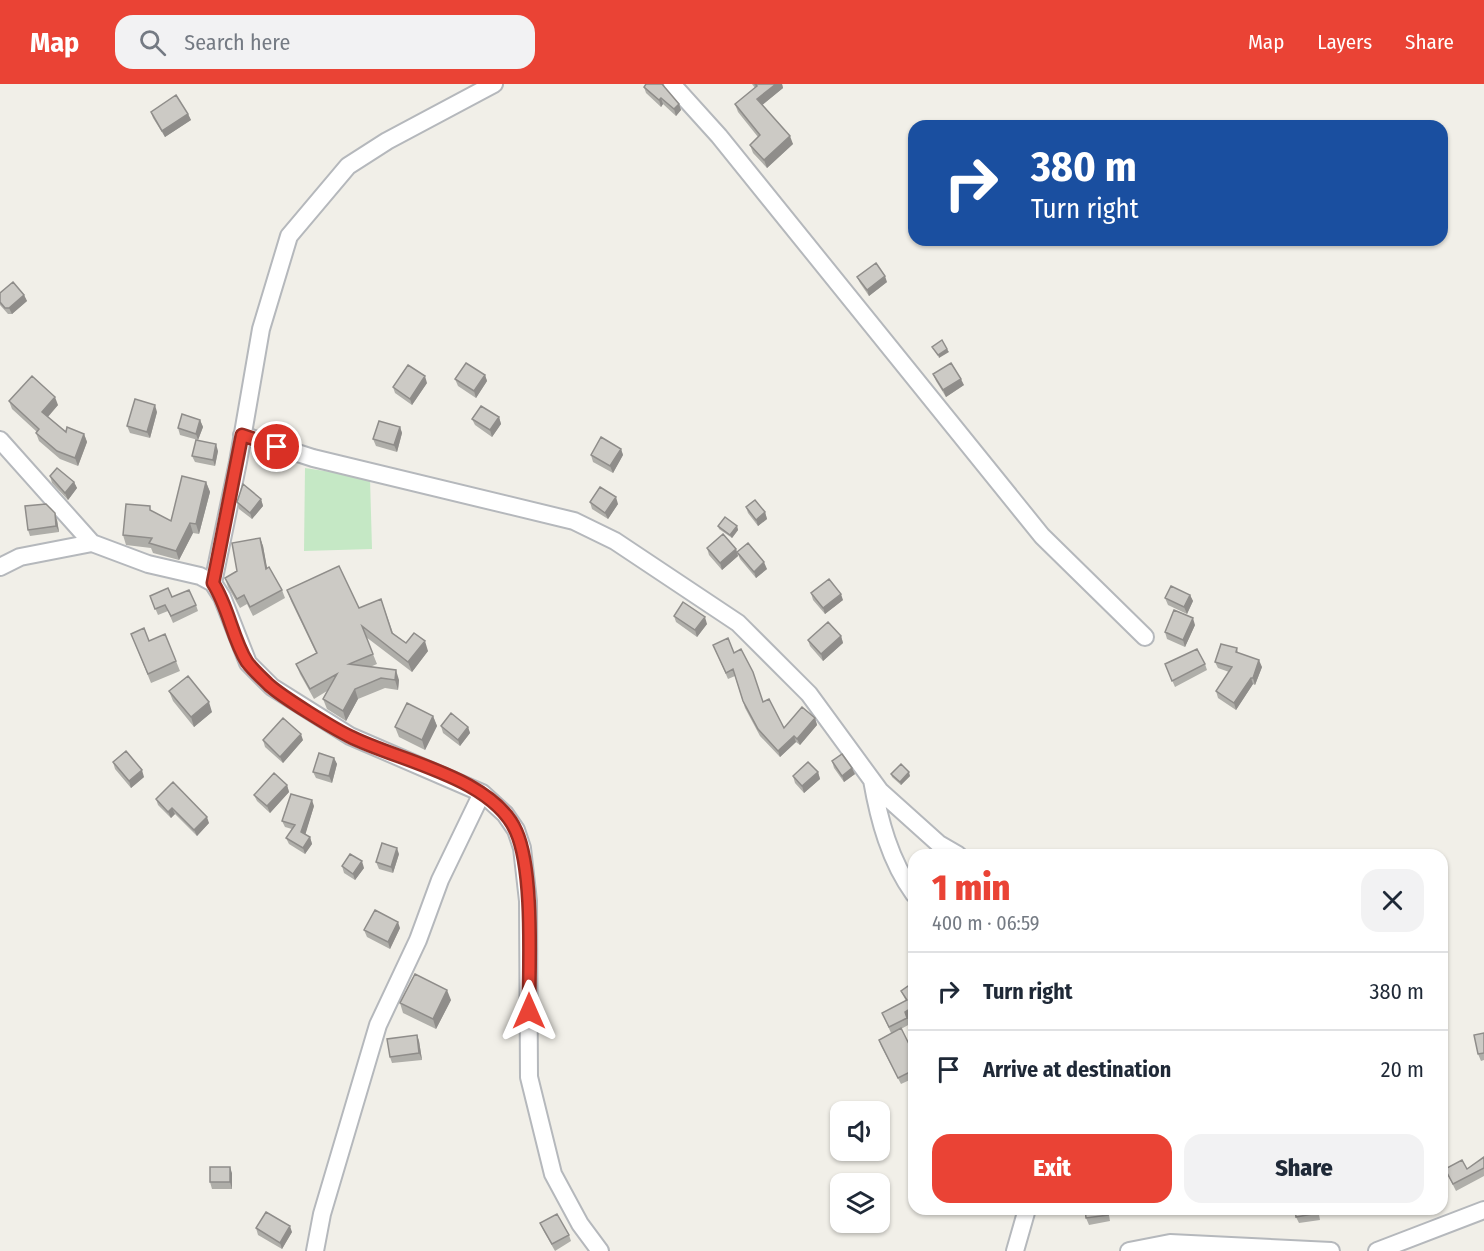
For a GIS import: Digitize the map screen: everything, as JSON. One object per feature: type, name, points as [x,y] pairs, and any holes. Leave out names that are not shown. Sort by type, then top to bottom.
[{"type":"street","points":[[213,583],[261,329],[289,236],[348,166],[387,141],[494,84]]},
{"type":"street","points":[[672,84],[727,145],[1042,536],[1145,637]]},
{"type":"street","points":[[242,435],[313,458],[574,521],[615,541],[738,623],[809,694],[880,791],[939,844],[948,849]]},
{"type":"street","points":[[0,440],[92,543],[148,564],[200,576],[213,583],[222,597],[248,663],[272,687],[350,736],[482,793],[505,814],[516,830],[522,848],[528,901],[529,1077],[548,1152],[559,1184],[580,1224],[600,1251]]},
{"type":"street","points":[[0,567],[20,557],[92,543]]},
{"type":"street","points":[[872,779],[878,812],[888,842],[902,878],[908,886]]},
{"type":"street","points":[[315,1251],[322,1214],[378,1025],[418,940],[440,880],[482,793]]},
{"type":"street","points":[[1377,1251],[1484,1210]]},
{"type":"street","points":[[1015,1251],[1025,1215]]},
{"type":"street","points":[[1129,1251],[1170,1243],[1331,1251]]},
{"type":"green space","points":[[305,468],[370,478],[372,549],[304,551]]},
{"type":"building","points":[[646,84],[662,84],[679,104],[674,109],[661,98],[659,100],[644,87]]},
{"type":"building","points":[[755,84],[776,84],[757,99],[790,136],[764,160],[750,145],[760,135],[735,104],[757,86]]},
{"type":"building","points":[[176,95],[188,114],[162,131],[151,112]]},
{"type":"building","points":[[876,263],[885,276],[867,290],[857,277]]},
{"type":"building","points":[[13,282],[24,295],[9,308],[5,308],[0,302],[0,293]]},
{"type":"building","points":[[942,340],[947,349],[938,355],[932,347]]},
{"type":"building","points":[[466,363],[485,375],[474,391],[455,379]]},
{"type":"building","points":[[951,363],[961,379],[943,390],[933,374]]},
{"type":"building","points":[[408,365],[425,376],[410,399],[393,387]]},
{"type":"building","points":[[32,376],[55,397],[42,412],[66,432],[67,427],[84,434],[75,458],[57,451],[36,433],[39,429],[9,401]]},
{"type":"building","points":[[135,399],[155,405],[147,432],[127,426]]},
{"type":"building","points":[[481,406],[499,417],[490,430],[472,419]]},
{"type":"building","points":[[182,414],[200,420],[196,434],[178,428]]},
{"type":"building","points":[[379,421],[400,427],[394,445],[373,439]]},
{"type":"building","points":[[601,437],[621,449],[610,466],[591,455]]},
{"type":"building","points":[[196,440],[216,444],[213,460],[192,456]]},
{"type":"building","points":[[57,468],[74,482],[65,493],[50,476]]},
{"type":"building","points":[[182,476],[206,482],[196,524],[190,523],[176,551],[149,543],[152,538],[123,535],[126,504],[150,506],[150,510],[171,521]]},
{"type":"building","points":[[243,484],[261,499],[250,513],[237,502]]},
{"type":"building","points":[[600,487],[616,497],[605,513],[590,502]]},
{"type":"building","points":[[755,500],[765,512],[756,520],[746,507]]},
{"type":"building","points":[[46,504],[55,513],[56,526],[28,530],[25,506]]},
{"type":"building","points":[[725,517],[737,526],[730,535],[718,526]]},
{"type":"building","points":[[723,534],[736,549],[720,563],[707,548]]},
{"type":"building","points":[[260,538],[266,569],[269,567],[282,590],[250,607],[244,595],[237,599],[225,578],[237,571],[232,543]]},
{"type":"building","points":[[748,543],[764,562],[754,572],[737,552]]},
{"type":"building","points":[[339,566],[359,608],[381,599],[392,633],[406,643],[414,633],[425,641],[408,662],[362,626],[373,654],[349,664],[396,670],[395,680],[381,678],[355,689],[343,711],[323,699],[337,674],[310,689],[296,664],[317,653],[287,590]]},
{"type":"building","points":[[829,579],[841,594],[823,608],[811,593]]},
{"type":"building","points":[[1171,586],[1190,595],[1184,607],[1165,598]]},
{"type":"building","points":[[168,588],[172,597],[189,590],[196,605],[171,616],[165,605],[155,609],[150,596]]},
{"type":"building","points":[[683,602],[705,617],[695,630],[674,616]]},
{"type":"building","points":[[1174,610],[1193,618],[1183,640],[1165,632]]},
{"type":"building","points":[[828,622],[841,636],[821,654],[808,640]]},
{"type":"building","points":[[144,628],[149,641],[165,634],[176,661],[148,674],[131,634]]},
{"type":"building","points":[[728,638],[734,653],[741,649],[753,672],[763,702],[769,699],[784,728],[802,707],[815,718],[797,739],[794,736],[778,751],[758,729],[743,701],[733,669],[726,673],[713,645]]},
{"type":"building","points":[[1221,644],[1237,648],[1236,652],[1259,660],[1253,678],[1234,703],[1216,691],[1232,667],[1215,662]]},
{"type":"building","points":[[1197,649],[1205,664],[1172,681],[1165,664]]},
{"type":"building","points":[[188,676],[209,702],[191,717],[169,691]]},
{"type":"building","points":[[407,703],[433,716],[422,740],[395,727]]},
{"type":"building","points":[[451,713],[468,727],[458,740],[441,726]]},
{"type":"building","points":[[283,718],[301,734],[280,757],[263,740]]},
{"type":"building","points":[[126,751],[142,770],[129,781],[113,762]]},
{"type":"building","points":[[319,753],[334,758],[329,776],[313,772]]},
{"type":"building","points":[[842,754],[852,768],[842,776],[832,761]]},
{"type":"building","points":[[808,762],[818,772],[802,786],[793,776]]},
{"type":"building","points":[[901,764],[909,772],[900,782],[891,774]]},
{"type":"building","points":[[274,773],[287,785],[267,806],[254,795]]},
{"type":"building","points":[[173,782],[207,817],[194,830],[172,808],[168,812],[156,799]]},
{"type":"building","points":[[291,794],[312,800],[301,832],[310,837],[303,848],[286,838],[295,825],[282,821]]},
{"type":"building","points":[[382,843],[397,848],[391,867],[376,862]]},
{"type":"building","points":[[350,854],[362,861],[353,874],[342,866]]},
{"type":"building","points":[[375,910],[398,922],[388,942],[364,930]]},
{"type":"building","points":[[415,974],[447,990],[433,1019],[400,1003]]},
{"type":"building","points":[[908,986],[908,1010],[905,1012],[907,1018],[889,1027],[882,1013],[907,1000],[901,991]]},
{"type":"building","points":[[901,1028],[908,1042],[908,1073],[898,1078],[879,1040]]},
{"type":"building","points":[[1484,1033],[1484,1053],[1478,1054],[1474,1035]]},
{"type":"building","points":[[417,1035],[419,1053],[390,1057],[387,1039]]},
{"type":"building","points":[[1484,1157],[1484,1168],[1453,1184],[1448,1175],[1448,1167],[1462,1160],[1467,1169]]},
{"type":"building","points":[[210,1167],[230,1167],[230,1182],[210,1182]]},
{"type":"building","points":[[266,1212],[290,1226],[280,1243],[256,1228]]},
{"type":"building","points":[[557,1214],[569,1235],[552,1244],[540,1223]]},
{"type":"building","points":[[1086,1215],[1108,1215],[1086,1218]]},
{"type":"route","points":[[277,447],[242,435],[213,583],[222,597],[237,641],[248,663],[272,687],[350,736],[482,793],[505,814],[516,830],[522,848],[528,901],[529,1011]]}]
